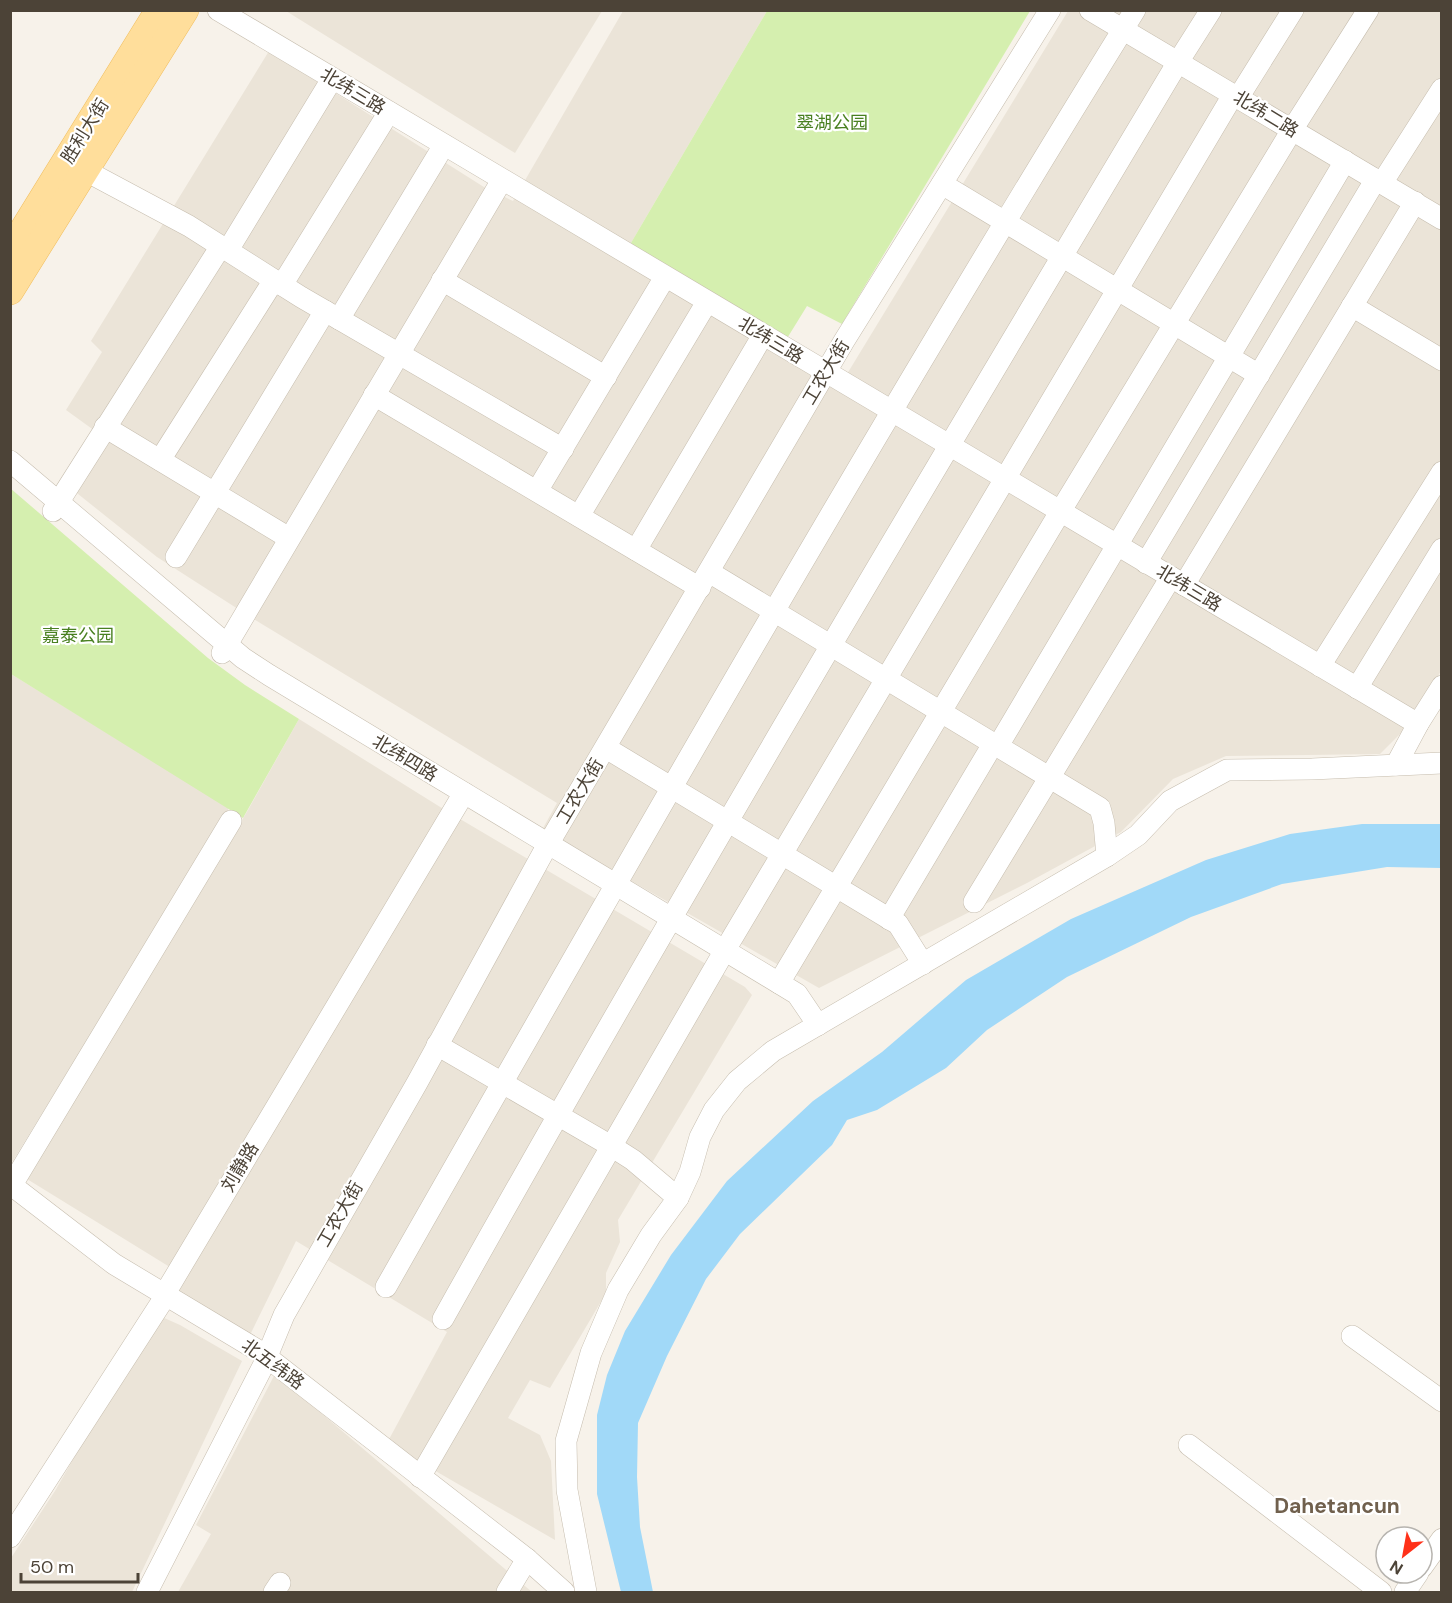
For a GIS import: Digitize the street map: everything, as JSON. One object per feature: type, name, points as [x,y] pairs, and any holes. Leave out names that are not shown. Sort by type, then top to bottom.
[{"type":"main road","name":"胜利大街","points":[[10,251],[76,166],[159,10]]},
{"type":"main road","points":[[10,291],[76,166],[185,10]]},
{"type":"street","name":"北纬三路","points":[[218,10],[1418,724]]},
{"type":"street","name":"工农大街","points":[[261,1359],[276,1309],[295,1274],[543,846],[606,748],[825,372],[1050,10]]},
{"type":"street","name":"北纬二路","points":[[1090,10],[1414,202],[1440,213]]},
{"type":"street","points":[[386,1287],[616,885],[892,412],[1135,10]]},
{"type":"street","points":[[443,1319],[557,1115],[728,822],[1062,256],[1211,10]]},
{"type":"street","points":[[420,1477],[611,1146],[1004,478],[1236,96],[1293,10]]},
{"type":"street","points":[[779,983],[1060,512],[1368,10]]},
{"type":"street","points":[[56,506],[332,79]]},
{"type":"street","points":[[1146,563],[1379,181],[1442,88]]},
{"type":"street","points":[[160,460],[389,112]]},
{"type":"street","points":[[176,557],[214,493],[444,146]]},
{"type":"street","points":[[889,919],[1118,545],[1345,161]]},
{"type":"street","points":[[76,166],[189,226],[332,315],[563,449]]},
{"type":"street","points":[[224,649],[502,180]]},
{"type":"street","points":[[942,184],[1260,375]]},
{"type":"street","points":[[974,902],[1048,777],[1178,581],[1352,306],[1414,202]]},
{"type":"street","points":[[537,492],[665,277]]},
{"type":"street","points":[[442,280],[606,377]]},
{"type":"street","points":[[579,516],[707,302]]},
{"type":"street","points":[[1352,306],[1442,360]]},
{"type":"street","points":[[636,550],[764,335]]},
{"type":"street","points":[[374,395],[636,550],[775,612],[1100,808],[1104,822],[1107,856]]},
{"type":"street","points":[[105,427],[289,538]]},
{"type":"street","name":"北纬四路","points":[[10,460],[56,506],[266,685],[543,846],[616,885],[797,994],[818,1025]]},
{"type":"street","points":[[1320,666],[1442,472]]},
{"type":"street","name":"北纬四路","points":[[10,475],[56,506]]},
{"type":"street","points":[[1357,687],[1442,549]]},
{"type":"street","points":[[1396,765],[1442,686]]},
{"type":"street","points":[[606,748],[898,924],[923,963]]},
{"type":"street","points":[[586,1593],[567,1490],[566,1441],[591,1353],[618,1290],[651,1235],[678,1198],[690,1172],[700,1137],[714,1110],[737,1081],[773,1051],[1107,856],[1138,834],[1170,801],[1227,770],[1442,763]]},
{"type":"street","name":"刘静路","points":[[10,1537],[163,1299],[461,797]]},
{"type":"street","points":[[11,1187],[231,820]]},
{"type":"street","name":"工农大街","points":[[147,1593],[289,1305],[437,1045],[543,846]]},
{"type":"street","points":[[437,1045],[611,1146],[633,1160],[678,1198]]},
{"type":"street","name":"北五纬路","points":[[11,1187],[163,1299],[261,1359],[527,1559],[559,1591]]},
{"type":"street","points":[[1352,1336],[1442,1401]]},
{"type":"street","points":[[1189,1445],[1381,1593]]},
{"type":"street","points":[[507,1593],[527,1559]]},
{"type":"shaded area","points":[[286,11],[602,11],[515,153]]},
{"type":"shaded area","points":[[623,11],[767,11],[628,248],[847,374],[1068,11],[1441,11],[1441,671],[1405,729],[1380,754],[1226,756],[1173,779],[1121,832],[1027,883],[819,988],[542,830],[557,803],[252,618],[157,557],[63,482],[95,431],[66,410],[102,352],[91,341],[269,51],[487,189],[513,201]]},
{"type":"shaded area","points":[[11,674],[229,808],[11,1164]]},
{"type":"shaded area","points":[[299,719],[445,810],[173,1269],[27,1179],[248,810]]},
{"type":"shaded area","points":[[455,816],[745,987],[752,995],[618,1220],[620,1242],[606,1273],[606,1293],[550,1388],[530,1380],[508,1418],[540,1435],[551,1461],[555,1540],[387,1443],[447,1332],[296,1241],[249,1337],[173,1292]]},
{"type":"shaded area","points":[[162,1317],[242,1361],[132,1592],[11,1592],[11,1558],[55,1491],[109,1397]]},
{"type":"shaded area","points":[[275,1374],[532,1592],[178,1592],[211,1534],[196,1525]]},
{"type":"green space","name":"翠湖公园","points":[[767,11],[1030,11],[842,324],[807,306],[786,340],[628,248]]},
{"type":"green space","name":"嘉泰公园","points":[[10,488],[208,658],[245,685],[299,719],[243,818],[11,674]]},
{"type":"water","points":[[1362,824],[1441,824],[1441,868],[1387,867],[1282,884],[1191,917],[1067,977],[987,1030],[946,1068],[877,1110],[847,1120],[832,1145],[740,1234],[706,1279],[667,1356],[638,1423],[637,1477],[640,1527],[653,1592],[621,1592],[597,1494],[597,1415],[607,1375],[625,1331],[671,1255],[727,1181],[813,1101],[882,1052],[966,980],[1071,919],[1206,860],[1290,834]]},
{"type":"district","name":"Dahetancun","points":[[1337,1506]]}]
